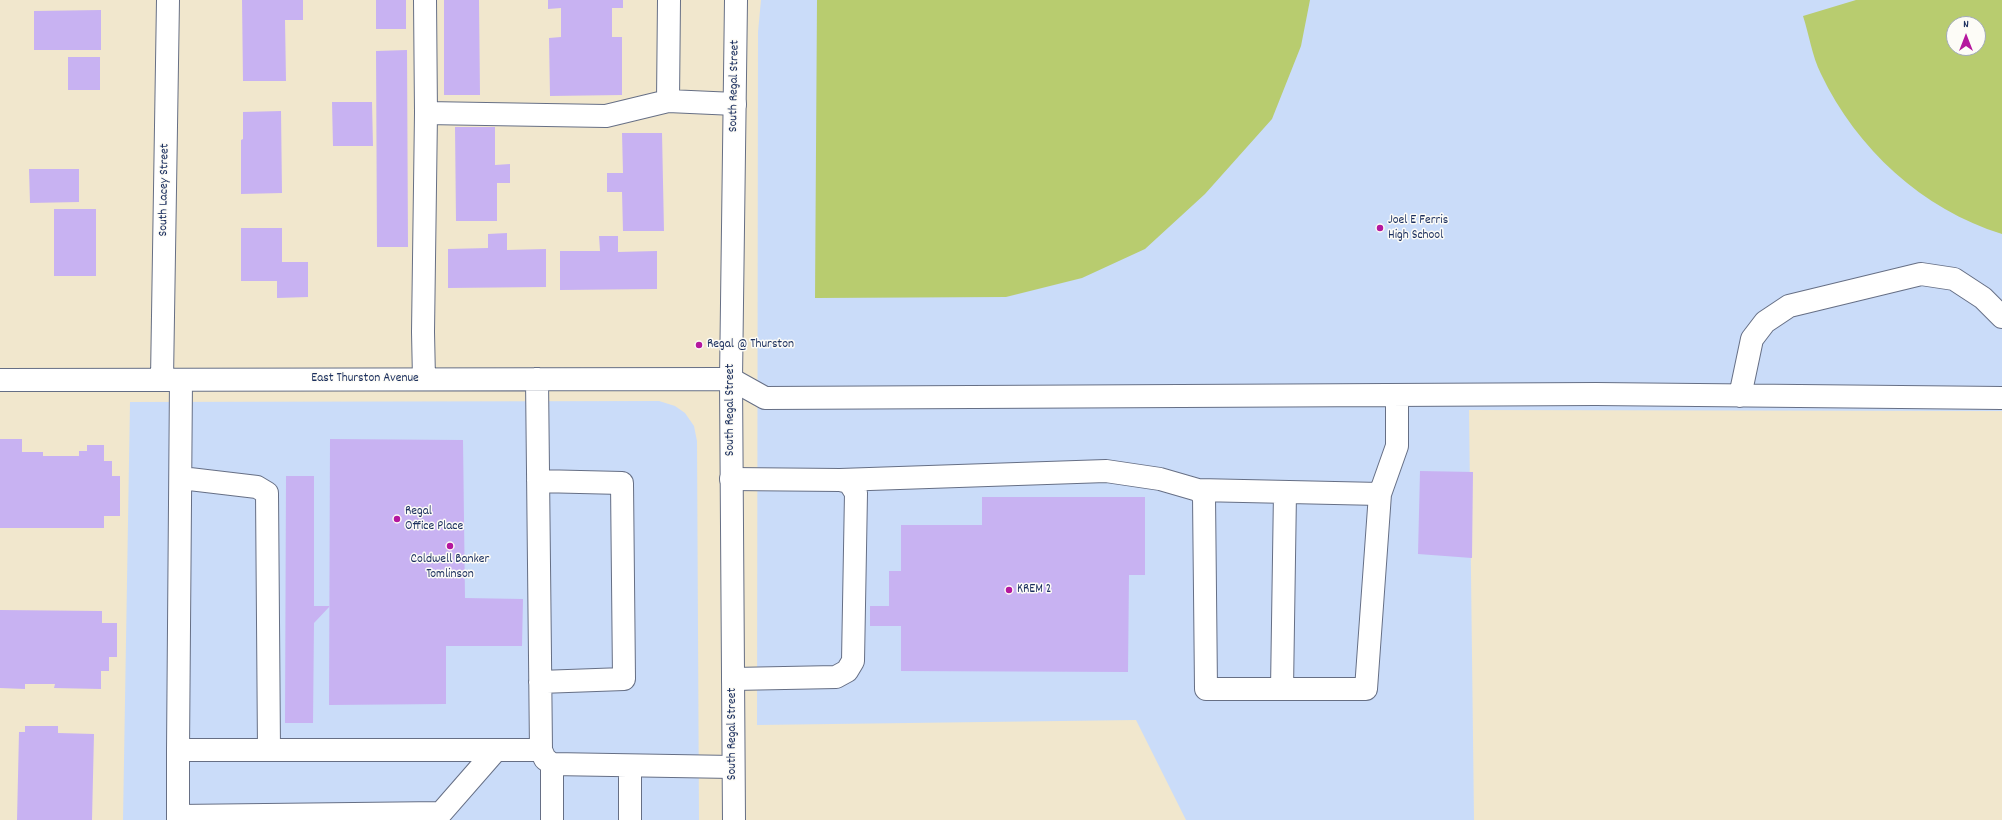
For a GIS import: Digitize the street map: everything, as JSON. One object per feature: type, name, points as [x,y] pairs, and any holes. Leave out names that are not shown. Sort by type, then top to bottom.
[{"type":"street","name":"South Lacey Street","points":[[168,0],[172,380],[181,478],[178,818]]},
{"type":"street","points":[[424,379],[422,332],[426,113],[425,0]]},
{"type":"street","points":[[668,100],[669,0]]},
{"type":"street","name":"South Regal Street","points":[[734,820],[730,379],[736,0]]},
{"type":"street","points":[[426,113],[606,116],[668,100],[734,104]]},
{"type":"street","points":[[1740,396],[1752,339],[1765,322],[1789,306],[1921,274],[1954,279],[1982,298],[2002,317]]},
{"type":"street","points":[[537,379],[540,682],[552,820]]},
{"type":"street","name":"East Thurston Avenue","points":[[0,380],[730,379]]},
{"type":"street","points":[[730,379],[765,398],[1397,395],[2002,398]]},
{"type":"street","points":[[1198,490],[1204,496],[1206,689],[1366,689],[1380,494],[1397,446],[1397,395]]},
{"type":"street","points":[[731,478],[848,486],[1106,471],[1160,478],[1198,490],[1380,494]]},
{"type":"street","points":[[181,478],[257,487],[267,493],[269,750]]},
{"type":"street","points":[[538,481],[622,483],[624,655],[624,679],[540,682]]},
{"type":"street","points":[[733,679],[836,677],[847,671],[853,661],[848,486]]},
{"type":"street","points":[[1282,689],[1284,492]]},
{"type":"street","points":[[178,750],[496,750],[630,766],[733,767]]},
{"type":"street","points":[[178,818],[427,817],[441,813],[496,750]]},
{"type":"street","points":[[630,766],[630,820]]},
{"type":"shaded area","name":"Joel E Ferris High School","points":[[761,0],[2002,0],[2002,411],[1469,410],[1474,820],[1186,820],[1136,720],[757,725],[758,32]]},
{"type":"shaded area","points":[[659,401],[675,406],[685,413],[694,426],[697,441],[699,820],[123,820],[130,402]]},
{"type":"green space","points":[[817,0],[1310,0],[1301,46],[1272,119],[1205,194],[1145,249],[1082,278],[1006,297],[815,298]]},
{"type":"green space","points":[[1856,0],[2002,0],[2002,234],[1973,223],[1945,209],[1919,192],[1895,173],[1873,151],[1853,127],[1821,74],[1803,16]]},
{"type":"building","points":[[242,0],[303,0],[303,20],[285,20],[286,81],[243,81]]},
{"type":"building","points":[[376,0],[406,0],[406,29],[376,29]]},
{"type":"building","points":[[444,0],[479,0],[480,95],[444,95]]},
{"type":"building","points":[[548,0],[623,0],[623,8],[612,8],[612,37],[622,37],[622,95],[550,96],[549,38],[561,37],[561,8],[548,9]]},
{"type":"building","points":[[101,10],[101,50],[34,50],[34,11]]},
{"type":"building","points":[[407,50],[408,247],[377,247],[376,51]]},
{"type":"building","points":[[68,57],[100,57],[100,90],[68,90]]},
{"type":"building","points":[[332,102],[372,102],[373,146],[333,146]]},
{"type":"building","points":[[281,111],[282,193],[241,194],[241,140],[243,139],[243,112]]},
{"type":"building","points":[[455,127],[495,127],[495,165],[510,164],[510,183],[497,183],[497,221],[456,221]]},
{"type":"building","points":[[622,133],[662,133],[664,231],[623,231],[622,192],[607,192],[607,173],[623,173]]},
{"type":"building","points":[[29,169],[79,169],[79,202],[30,203]]},
{"type":"building","points":[[54,209],[96,209],[96,276],[54,276]]},
{"type":"building","points":[[241,228],[282,228],[282,262],[308,262],[308,297],[277,298],[277,281],[241,281]]},
{"type":"building","points":[[507,233],[507,250],[546,249],[546,287],[448,288],[448,249],[488,248],[488,234]]},
{"type":"building","points":[[599,236],[618,236],[618,252],[657,251],[657,289],[560,290],[560,251],[600,251]]},
{"type":"building","points":[[0,439],[22,439],[22,452],[43,452],[43,456],[79,456],[79,451],[87,451],[87,445],[104,445],[104,461],[112,461],[112,476],[120,476],[120,516],[104,516],[104,528],[0,528]]},
{"type":"building","name":"Regal Office Place","points":[[330,439],[463,440],[465,598],[523,599],[522,646],[446,646],[446,704],[329,705]]},
{"type":"building","points":[[1420,471],[1473,472],[1472,558],[1418,554]]},
{"type":"building","points":[[286,476],[314,476],[314,606],[330,606],[314,623],[313,723],[285,723]]},
{"type":"building","name":"KREM 2","points":[[982,497],[1145,497],[1145,575],[1129,575],[1128,672],[901,671],[901,626],[870,626],[870,606],[889,606],[889,571],[901,571],[901,525],[982,525]]},
{"type":"building","points":[[0,610],[102,611],[102,623],[117,623],[117,657],[109,657],[109,671],[101,671],[101,689],[54,688],[55,684],[25,684],[25,689],[0,688]]},
{"type":"building","points":[[25,726],[58,726],[58,733],[94,734],[92,820],[17,820],[19,732],[25,732]]},
{"type":"place","name":"Joel E Ferris High School","points":[[1380,228]]},
{"type":"place","name":"Regal @ Thurston","points":[[699,345]]},
{"type":"place","name":"Regal Office Place","points":[[397,519]]},
{"type":"place","name":"Coldwell Banker Tomlinson","points":[[450,546]]},
{"type":"place","name":"KREM 2","points":[[1009,590]]}]
